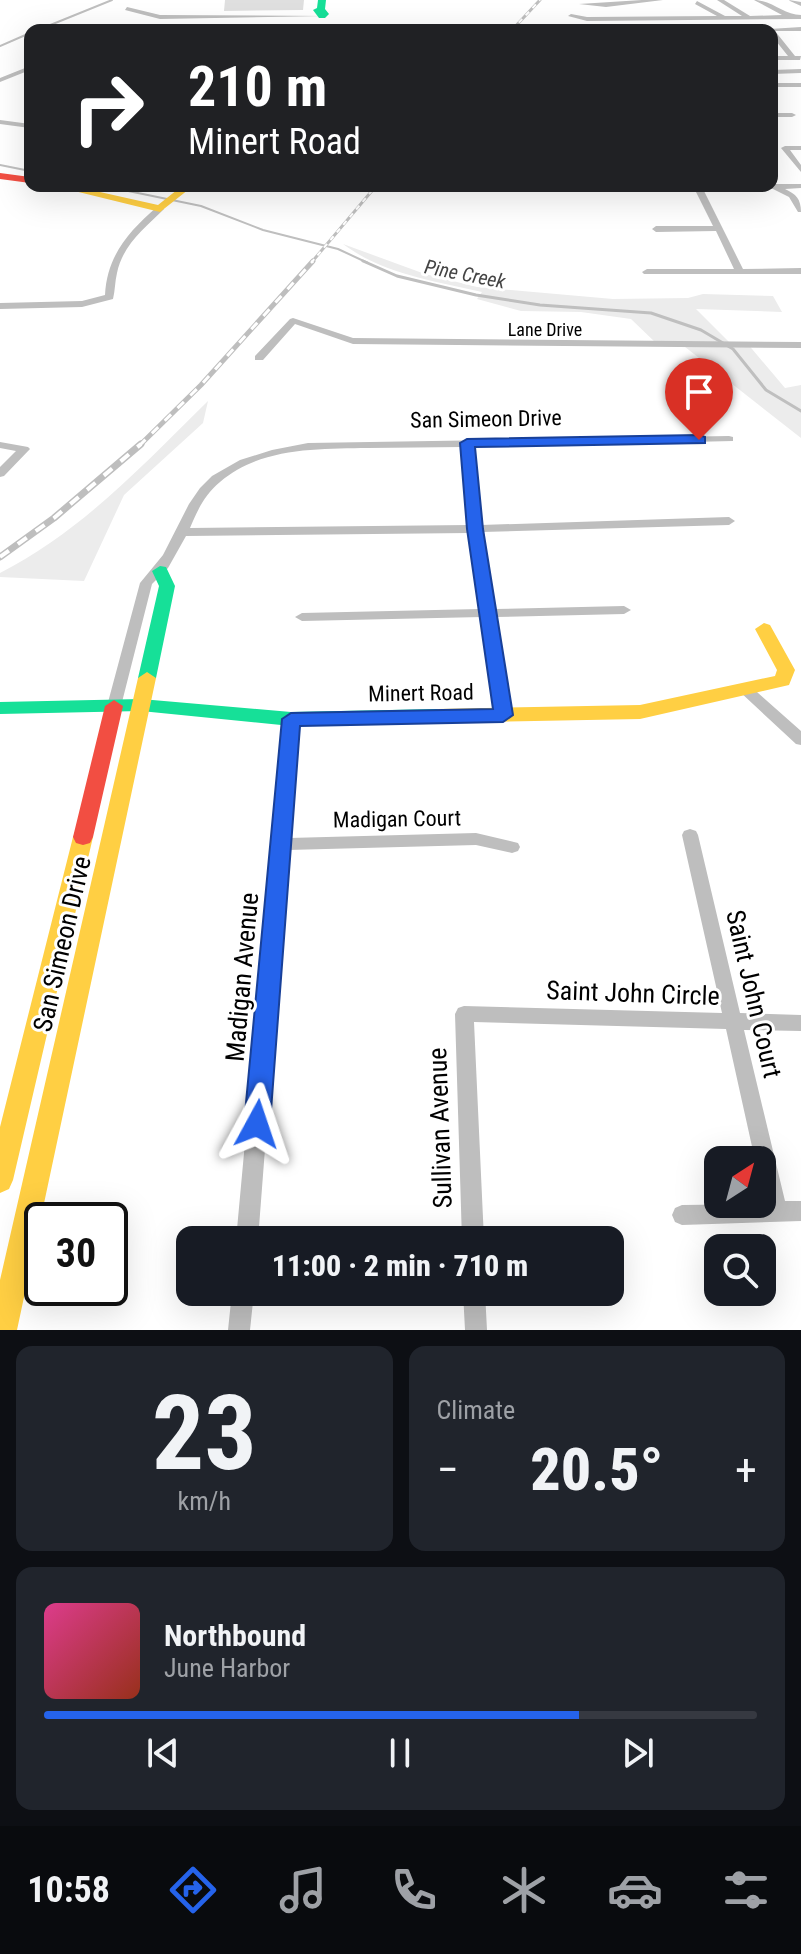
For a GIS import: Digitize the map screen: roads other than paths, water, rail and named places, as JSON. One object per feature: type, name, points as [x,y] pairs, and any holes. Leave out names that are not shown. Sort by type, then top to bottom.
[{"type":"street","points":[[720,0],[749,17]]},
{"type":"street","points":[[757,0],[790,17]]},
{"type":"street","points":[[792,0],[801,4]]},
{"type":"street","points":[[659,1],[616,5],[584,2],[570,20],[801,17]]},
{"type":"street","points":[[649,19],[659,1]]},
{"type":"street","points":[[690,18],[698,2],[723,18]]},
{"type":"street","points":[[609,19],[616,5]]},
{"type":"street","points":[[127,9],[160,17],[322,14]]},
{"type":"street","points":[[778,31],[801,29]]},
{"type":"street","points":[[778,38],[797,58]]},
{"type":"street","points":[[0,80],[24,70]]},
{"type":"street","points":[[778,72],[801,71]]},
{"type":"street","points":[[778,85],[801,85]]},
{"type":"street","points":[[782,85],[801,95]]},
{"type":"street","points":[[778,115],[792,115]]},
{"type":"street","points":[[0,122],[24,125]]},
{"type":"street","points":[[801,148],[785,148],[801,170]]},
{"type":"street","points":[[0,176],[24,179]]},
{"type":"street","points":[[778,183],[801,186]]},
{"type":"street","points":[[778,186],[792,195],[801,210]]},
{"type":"street","points":[[116,192],[174,198]]},
{"type":"street","points":[[700,192],[740,271]]},
{"type":"street","points":[[0,306],[96,303],[110,297],[118,252],[131,233],[174,198]]},
{"type":"street","points":[[656,229],[718,228]]},
{"type":"street","points":[[647,272],[801,271]]},
{"type":"street","name":"Lane Drive","points":[[259,358],[293,321],[308,323],[335,338],[353,341],[801,345]]},
{"type":"street","name":"San Simeon Drive","points":[[0,1180],[146,583],[160,571],[185,532],[195,505],[208,486],[231,469],[257,457],[308,446],[729,439]]},
{"type":"street","points":[[467,443],[475,529],[503,715]]},
{"type":"street","points":[[0,445],[24,449],[0,474]]},
{"type":"street","points":[[613,507],[618,524]]},
{"type":"street","points":[[335,530],[337,513]]},
{"type":"street","points":[[185,532],[475,529],[729,521]]},
{"type":"street","name":"San Simeon Drive","points":[[3,1330],[167,586],[160,571]]},
{"type":"street","points":[[302,617],[624,610]]},
{"type":"street","name":"Minert Road","points":[[0,708],[141,705],[291,719],[640,712],[783,681],[786,670],[764,629]]},
{"type":"street","points":[[744,688],[801,740]]},
{"type":"street","name":"Madigan Avenue","points":[[248,1226],[291,719]]},
{"type":"street","name":"Saint John Court","points":[[690,835],[777,1212]]},
{"type":"street","name":"Madigan Court","points":[[282,844],[476,839],[512,847]]},
{"type":"street","name":"Saint John Circle","points":[[464,1014],[801,1023]]},
{"type":"street","name":"Sullivan Avenue","points":[[464,1014],[472,1226]]},
{"type":"street","points":[[682,1215],[801,1211]]},
{"type":"street","points":[[239,1330],[242,1306]]},
{"type":"street","points":[[475,1306],[476,1330]]},
{"type":"waterway","name":"Pine Creek","points":[[53,24],[112,0]]},
{"type":"waterway","name":"Pine Creek","points":[[0,46],[24,36]]},
{"type":"waterway","name":"Pine Creek","points":[[0,165],[24,170]]},
{"type":"waterway","name":"Pine Creek","points":[[133,192],[201,206],[263,230],[338,249],[368,263]]},
{"type":"waterway","name":"Pine Creek","points":[[363,261],[397,276],[476,295],[540,305],[651,313],[701,330],[733,349],[766,390],[801,411]]},
{"type":"railway","points":[[518,24],[540,0]]},
{"type":"railway","points":[[311,263],[371,192]]},
{"type":"railway","points":[[139,446],[201,385],[313,261]]},
{"type":"railway","points":[[0,557],[54,518],[141,444]]}]
